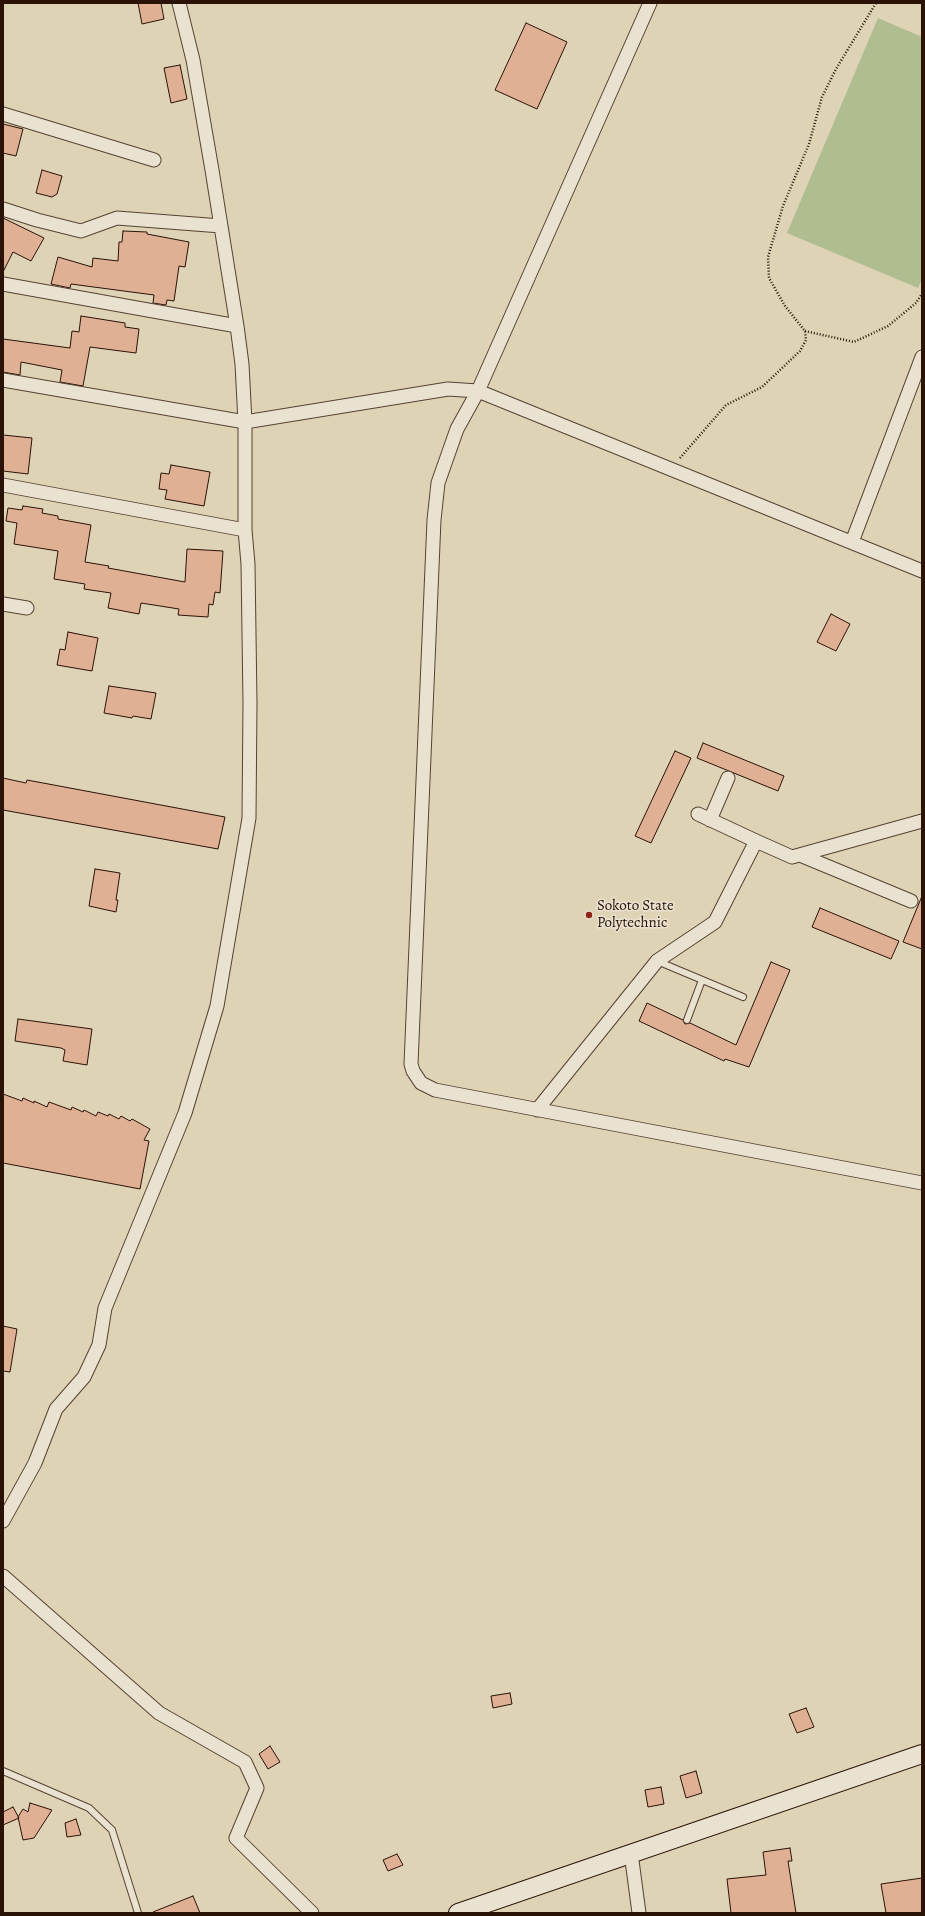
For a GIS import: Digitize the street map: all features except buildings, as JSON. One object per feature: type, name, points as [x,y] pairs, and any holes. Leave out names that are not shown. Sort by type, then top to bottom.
[{"type":"street","points":[[3,1521],[35,1463],[56,1409],[84,1377],[99,1345],[105,1308],[185,1113],[218,1006],[249,818],[250,672],[248,564],[245,530],[245,422],[238,326],[193,60],[179,3]]},
{"type":"street","points":[[650,3],[478,391],[457,429],[438,483],[434,520],[411,1064],[413,1071],[421,1083],[435,1090],[922,1183]]},
{"type":"street","points":[[3,114],[154,160]]},
{"type":"street","points":[[3,209],[37,220],[81,231],[117,218],[222,226]]},
{"type":"street","points":[[3,284],[238,326]]},
{"type":"street","points":[[852,542],[922,357]]},
{"type":"street","points":[[3,380],[245,422],[448,389],[478,391],[922,571]]},
{"type":"street","points":[[3,485],[245,530]]},
{"type":"street","points":[[3,604],[27,608]]},
{"type":"street","points":[[710,820],[728,778]]},
{"type":"street","points":[[698,814],[792,857],[922,822]]},
{"type":"street","points":[[537,1110],[657,962],[715,922],[756,841]]},
{"type":"street","points":[[800,855],[911,901]]},
{"type":"street","points":[[3,1576],[160,1713],[245,1762],[257,1788],[236,1838],[312,1913]]},
{"type":"street","points":[[458,1913],[485,1908],[631,1853],[922,1754]]},
{"type":"street","points":[[631,1853],[640,1913]]},
{"type":"lane","points":[[657,962],[743,997]]},
{"type":"lane","points":[[687,1020],[702,980]]},
{"type":"lane","points":[[3,1772],[89,1808],[112,1830],[138,1913]]},
{"type":"path","points":[[673,470],[682,455],[726,405],[762,387],[800,351],[806,340],[805,331],[785,306],[769,278],[768,257],[783,206],[810,144],[822,97],[836,69],[876,3]]},
{"type":"path","points":[[805,331],[854,342],[888,326],[916,304],[922,294]]},
{"type":"green space","points":[[878,18],[922,37],[922,279],[918,288],[787,233]]},
{"type":"place","name":"Sokoto State Polytechnic","points":[[589,915]]}]
